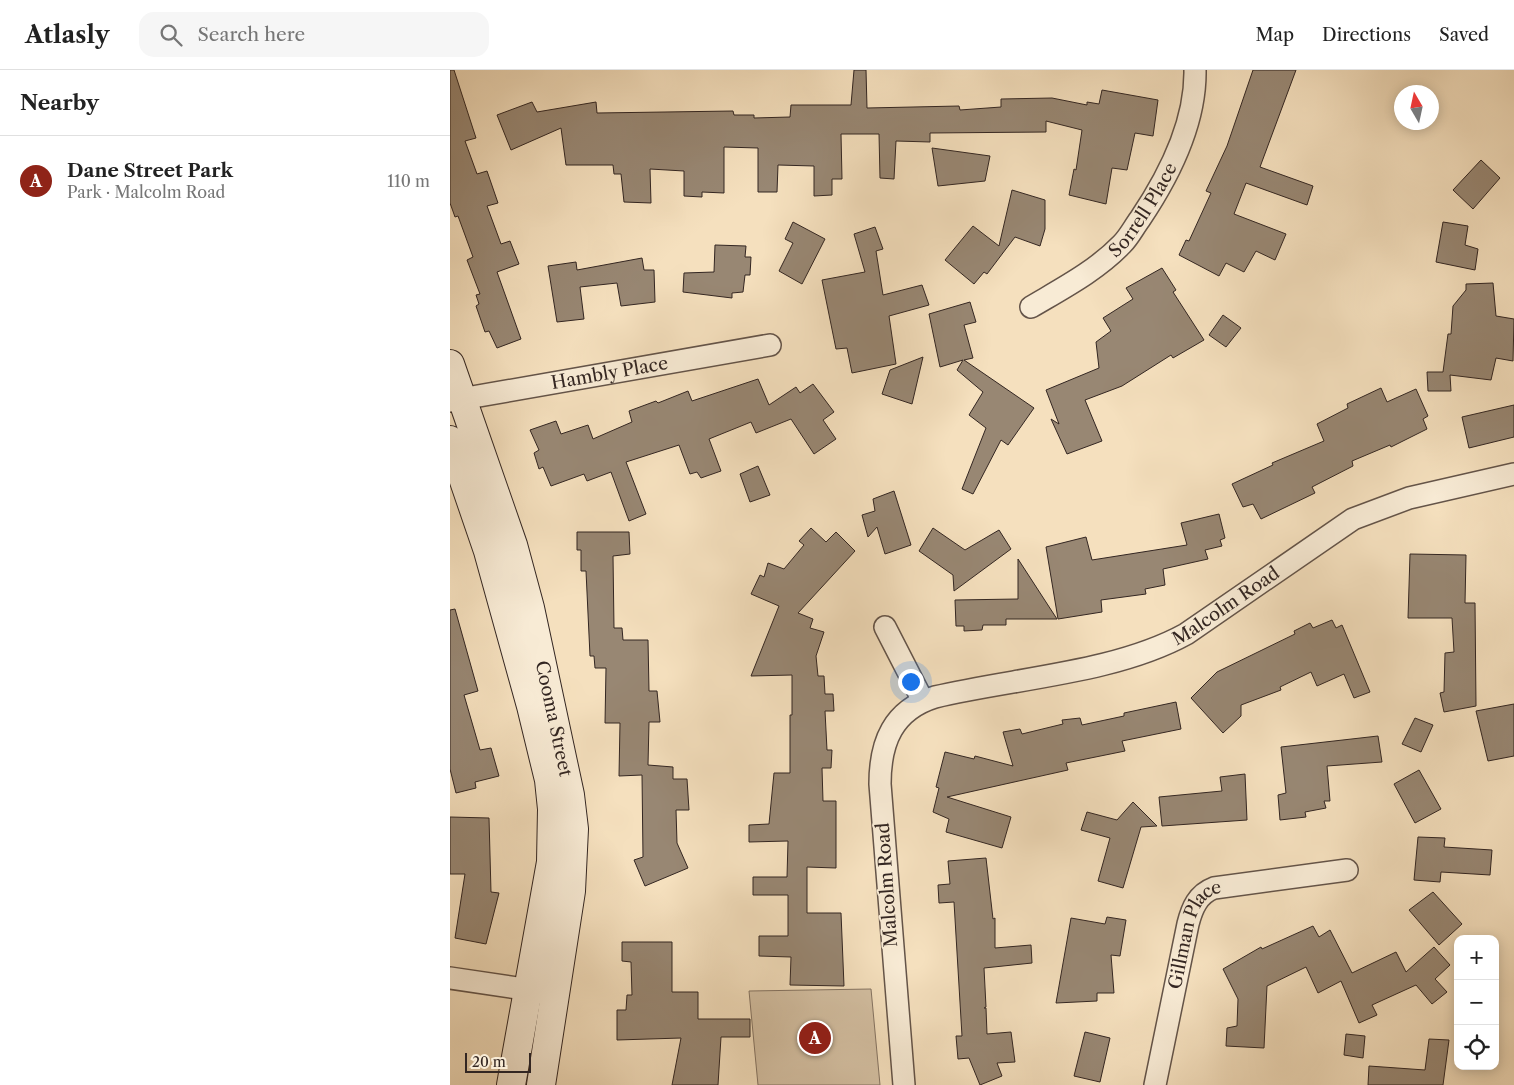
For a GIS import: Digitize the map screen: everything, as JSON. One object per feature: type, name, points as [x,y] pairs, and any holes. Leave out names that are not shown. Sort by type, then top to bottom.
[{"type":"main road","name":"Cooma Street","points":[[450,364],[457,400],[513,545],[530,608],[570,795],[574,858],[556,994],[541,1085]]},
{"type":"main road","name":"Cooma Street","points":[[450,440],[488,550],[549,780],[554,836],[551,862],[511,1085]]},
{"type":"main road","points":[[516,1085],[518,1054]]},
{"type":"street","name":"Sorrell Place","points":[[1031,307],[1086,276],[1123,243],[1150,204],[1188,125],[1195,90],[1195,70]]},
{"type":"street","name":"Hambly Place","points":[[457,400],[770,345]]},
{"type":"street","name":"Malcolm Road","points":[[904,1085],[896,1009],[880,764],[884,746],[894,726],[911,708],[923,701],[945,695],[1111,662],[1151,650],[1186,634],[1353,519],[1409,498],[1514,474]]},
{"type":"street","points":[[885,627],[923,701]]},
{"type":"street","name":"Gillman Place","points":[[1155,1085],[1188,924],[1194,906],[1200,896],[1214,888],[1347,870]]},
{"type":"street","points":[[450,978],[556,994]]},
{"type":"shaded area","points":[[871,989],[880,1085],[758,1085],[749,991]]},
{"type":"building","points":[[450,70],[454,70],[476,138],[465,141],[477,174],[487,171],[498,203],[487,206],[501,244],[510,241],[519,264],[497,272],[521,339],[497,348],[489,331],[485,332],[476,306],[479,304],[476,295],[480,294],[467,260],[473,257],[458,216],[455,217],[450,203]]},
{"type":"building","points":[[854,70],[866,70],[867,108],[959,106],[960,110],[1001,107],[1001,99],[1052,98],[1087,105],[1087,102],[1099,104],[1102,90],[1158,100],[1153,136],[1135,133],[1127,170],[1112,168],[1106,204],[1069,195],[1074,169],[1076,170],[1082,130],[1046,121],[1046,132],[930,133],[930,142],[896,141],[894,179],[880,178],[879,134],[841,134],[842,179],[832,179],[832,195],[814,196],[814,166],[778,165],[777,192],[758,192],[758,148],[724,147],[724,193],[702,192],[702,197],[684,196],[684,171],[650,169],[651,203],[624,202],[621,174],[614,174],[613,165],[566,165],[561,128],[511,150],[497,115],[532,102],[537,112],[596,102],[597,113],[733,111],[734,115],[754,115],[754,118],[790,117],[791,105],[851,105]]},
{"type":"building","points":[[1253,70],[1296,70],[1260,167],[1313,186],[1307,205],[1246,183],[1234,214],[1286,234],[1275,260],[1256,251],[1244,272],[1226,263],[1219,276],[1179,255],[1186,240],[1189,241],[1211,193],[1206,191],[1227,146]]},
{"type":"building","points":[[932,148],[990,156],[985,181],[938,186]]},
{"type":"building","points":[[1481,160],[1500,178],[1473,209],[1453,190]]},
{"type":"building","points":[[1012,190],[1045,200],[1045,229],[1040,246],[1015,237],[987,274],[984,272],[974,284],[945,260],[973,226],[999,246]]},
{"type":"building","points":[[793,222],[825,239],[802,284],[779,271],[793,243],[785,239]]},
{"type":"building","points":[[1443,222],[1468,226],[1465,245],[1478,249],[1475,270],[1436,262]]},
{"type":"building","points":[[875,227],[883,249],[876,251],[883,295],[922,285],[929,305],[889,316],[896,364],[852,373],[847,348],[836,349],[822,280],[865,272],[854,234]]},
{"type":"building","points":[[715,245],[746,246],[745,257],[751,257],[750,275],[745,275],[743,292],[732,293],[732,298],[683,292],[684,273],[714,272]]},
{"type":"building","points":[[642,258],[644,270],[654,270],[655,302],[621,306],[617,283],[580,287],[584,319],[557,322],[548,266],[576,262],[577,270]]},
{"type":"building","points":[[1162,268],[1176,290],[1173,292],[1204,340],[1173,358],[1171,355],[1122,386],[1085,400],[1102,441],[1067,454],[1051,419],[1059,424],[1046,390],[1099,368],[1096,342],[1111,331],[1103,318],[1133,299],[1126,288]]},
{"type":"building","points":[[1493,283],[1496,316],[1514,319],[1513,361],[1496,358],[1491,380],[1450,375],[1451,391],[1428,391],[1427,372],[1443,372],[1448,334],[1451,334],[1453,306],[1466,290],[1466,284]]},
{"type":"building","points":[[970,302],[976,322],[964,325],[973,358],[964,360],[1034,408],[1008,445],[1001,440],[973,494],[962,489],[986,428],[969,415],[983,392],[957,370],[963,360],[940,367],[929,314]]},
{"type":"building","points":[[1223,315],[1241,328],[1226,347],[1209,335]]},
{"type":"building","points":[[923,357],[912,404],[882,394],[890,370]]},
{"type":"building","points":[[758,379],[769,405],[796,387],[800,393],[813,384],[834,412],[823,420],[836,439],[814,454],[791,419],[756,433],[751,422],[709,439],[721,471],[701,478],[697,472],[690,474],[679,445],[626,462],[646,514],[629,521],[611,472],[587,481],[584,474],[551,486],[543,467],[539,469],[534,453],[539,450],[530,430],[556,421],[561,434],[588,425],[593,439],[632,422],[629,411],[656,401],[658,403],[688,391],[692,401]]},
{"type":"building","points":[[1381,388],[1387,402],[1416,389],[1428,416],[1423,419],[1427,429],[1391,447],[1390,445],[1352,461],[1353,466],[1312,487],[1315,493],[1261,519],[1253,504],[1243,507],[1232,484],[1273,465],[1272,463],[1324,441],[1317,424],[1348,408],[1347,404]]},
{"type":"building","points":[[1514,405],[1514,437],[1469,448],[1462,417]]},
{"type":"building","points":[[758,466],[770,495],[750,502],[740,474]]},
{"type":"building","points":[[894,491],[911,545],[885,554],[877,527],[868,537],[862,515],[875,511],[873,499]]},
{"type":"building","points":[[1219,514],[1225,538],[1220,540],[1222,546],[1205,550],[1208,559],[1163,569],[1165,585],[1145,589],[1146,594],[1101,600],[1102,612],[1058,619],[1046,547],[1086,537],[1092,560],[1187,545],[1181,523]]},
{"type":"building","points":[[811,528],[826,542],[836,532],[855,551],[798,613],[813,619],[810,628],[824,632],[816,656],[818,676],[824,676],[825,694],[833,694],[834,711],[825,711],[827,750],[832,750],[831,768],[822,768],[823,801],[836,801],[836,868],[807,867],[807,913],[841,913],[844,986],[790,985],[791,957],[759,956],[759,936],[788,936],[788,895],[753,895],[753,877],[787,877],[788,841],[749,842],[749,825],[769,824],[774,773],[790,773],[790,715],[792,715],[792,675],[751,676],[779,606],[751,594],[760,575],[764,577],[768,563],[784,569],[804,545],[799,541]]},
{"type":"building","points":[[933,528],[965,550],[999,530],[1011,549],[954,591],[953,575],[919,551]]},
{"type":"building","points":[[577,532],[629,532],[630,554],[613,556],[614,628],[622,628],[623,640],[648,640],[649,691],[657,691],[660,722],[649,722],[648,765],[673,767],[673,779],[687,779],[689,810],[676,810],[677,843],[688,868],[645,886],[634,860],[643,857],[642,775],[619,776],[620,723],[605,723],[606,668],[595,668],[594,656],[590,656],[586,571],[581,571],[581,550],[577,550]]},
{"type":"building","points":[[1410,554],[1466,555],[1465,603],[1475,603],[1476,706],[1444,712],[1440,693],[1444,692],[1445,653],[1454,652],[1452,618],[1408,618]]},
{"type":"building","points":[[1018,559],[1057,619],[1006,619],[1006,625],[983,625],[982,630],[964,631],[964,626],[956,626],[955,600],[1018,599]]},
{"type":"building","points":[[455,609],[478,691],[464,695],[480,750],[491,748],[499,776],[475,782],[476,788],[456,793],[450,769],[450,610]]},
{"type":"building","points":[[1332,620],[1336,628],[1342,625],[1370,692],[1354,698],[1344,674],[1317,686],[1311,672],[1280,687],[1281,690],[1241,705],[1241,716],[1223,733],[1191,698],[1217,672],[1295,634],[1294,631],[1310,623],[1313,628]]},
{"type":"building","points":[[1176,702],[1181,729],[1122,741],[1125,751],[1066,763],[1068,770],[947,797],[1011,817],[1002,848],[946,832],[949,819],[933,812],[939,788],[936,787],[945,752],[974,759],[975,756],[1013,766],[1003,732],[1020,729],[1022,734],[1063,724],[1062,720],[1080,718],[1082,725],[1124,716],[1124,713]]},
{"type":"building","points":[[1514,704],[1514,756],[1488,761],[1476,711]]},
{"type":"building","points":[[1415,718],[1433,725],[1421,752],[1402,744]]},
{"type":"building","points":[[1378,736],[1382,762],[1327,766],[1330,801],[1324,801],[1326,808],[1305,812],[1306,817],[1280,820],[1278,795],[1286,793],[1281,747]]},
{"type":"building","points":[[1419,770],[1441,809],[1415,823],[1394,784]]},
{"type":"building","points":[[1245,774],[1247,820],[1162,826],[1159,797],[1222,791],[1220,777]]},
{"type":"building","points":[[1133,802],[1157,826],[1141,827],[1123,888],[1098,881],[1110,838],[1081,830],[1087,812],[1117,820]]},
{"type":"building","points":[[450,817],[489,818],[491,892],[499,893],[486,944],[455,938],[465,874],[450,874]]},
{"type":"building","points":[[1418,837],[1445,838],[1444,847],[1492,850],[1490,875],[1441,872],[1440,882],[1414,880]]},
{"type":"building","points":[[986,858],[993,919],[995,918],[995,948],[1031,945],[1032,963],[984,968],[986,1007],[984,1008],[986,1008],[987,1034],[1011,1032],[1015,1062],[997,1063],[1002,1076],[980,1085],[969,1058],[958,1059],[956,1036],[962,1036],[954,902],[939,903],[938,885],[950,884],[948,861]]},
{"type":"building","points":[[1433,892],[1462,924],[1439,945],[1409,910]]},
{"type":"building","points":[[1107,917],[1126,920],[1120,956],[1111,955],[1114,993],[1097,993],[1097,1001],[1056,1003],[1071,918],[1105,924]]},
{"type":"building","points":[[1313,926],[1319,937],[1330,930],[1352,973],[1396,952],[1406,972],[1434,947],[1450,965],[1435,979],[1447,992],[1432,1004],[1416,985],[1372,1005],[1377,1015],[1359,1023],[1341,981],[1318,993],[1306,967],[1267,986],[1264,1048],[1226,1046],[1227,1028],[1237,1026],[1238,999],[1223,969],[1261,947],[1262,949]]},
{"type":"building","points":[[622,942],[672,942],[672,992],[698,992],[698,1019],[750,1019],[750,1037],[721,1037],[718,1085],[672,1085],[681,1038],[617,1040],[617,1010],[626,1010],[627,995],[632,995],[631,962],[622,961]]},
{"type":"building","points":[[1085,1032],[1110,1038],[1100,1082],[1074,1076]]},
{"type":"building","points":[[1346,1034],[1365,1036],[1363,1058],[1344,1055]]},
{"type":"building","points":[[1429,1039],[1449,1040],[1443,1085],[1368,1085],[1369,1066],[1425,1070]]},
{"type":"place","name":"Dane Street Park","points":[[815,1038]]}]
